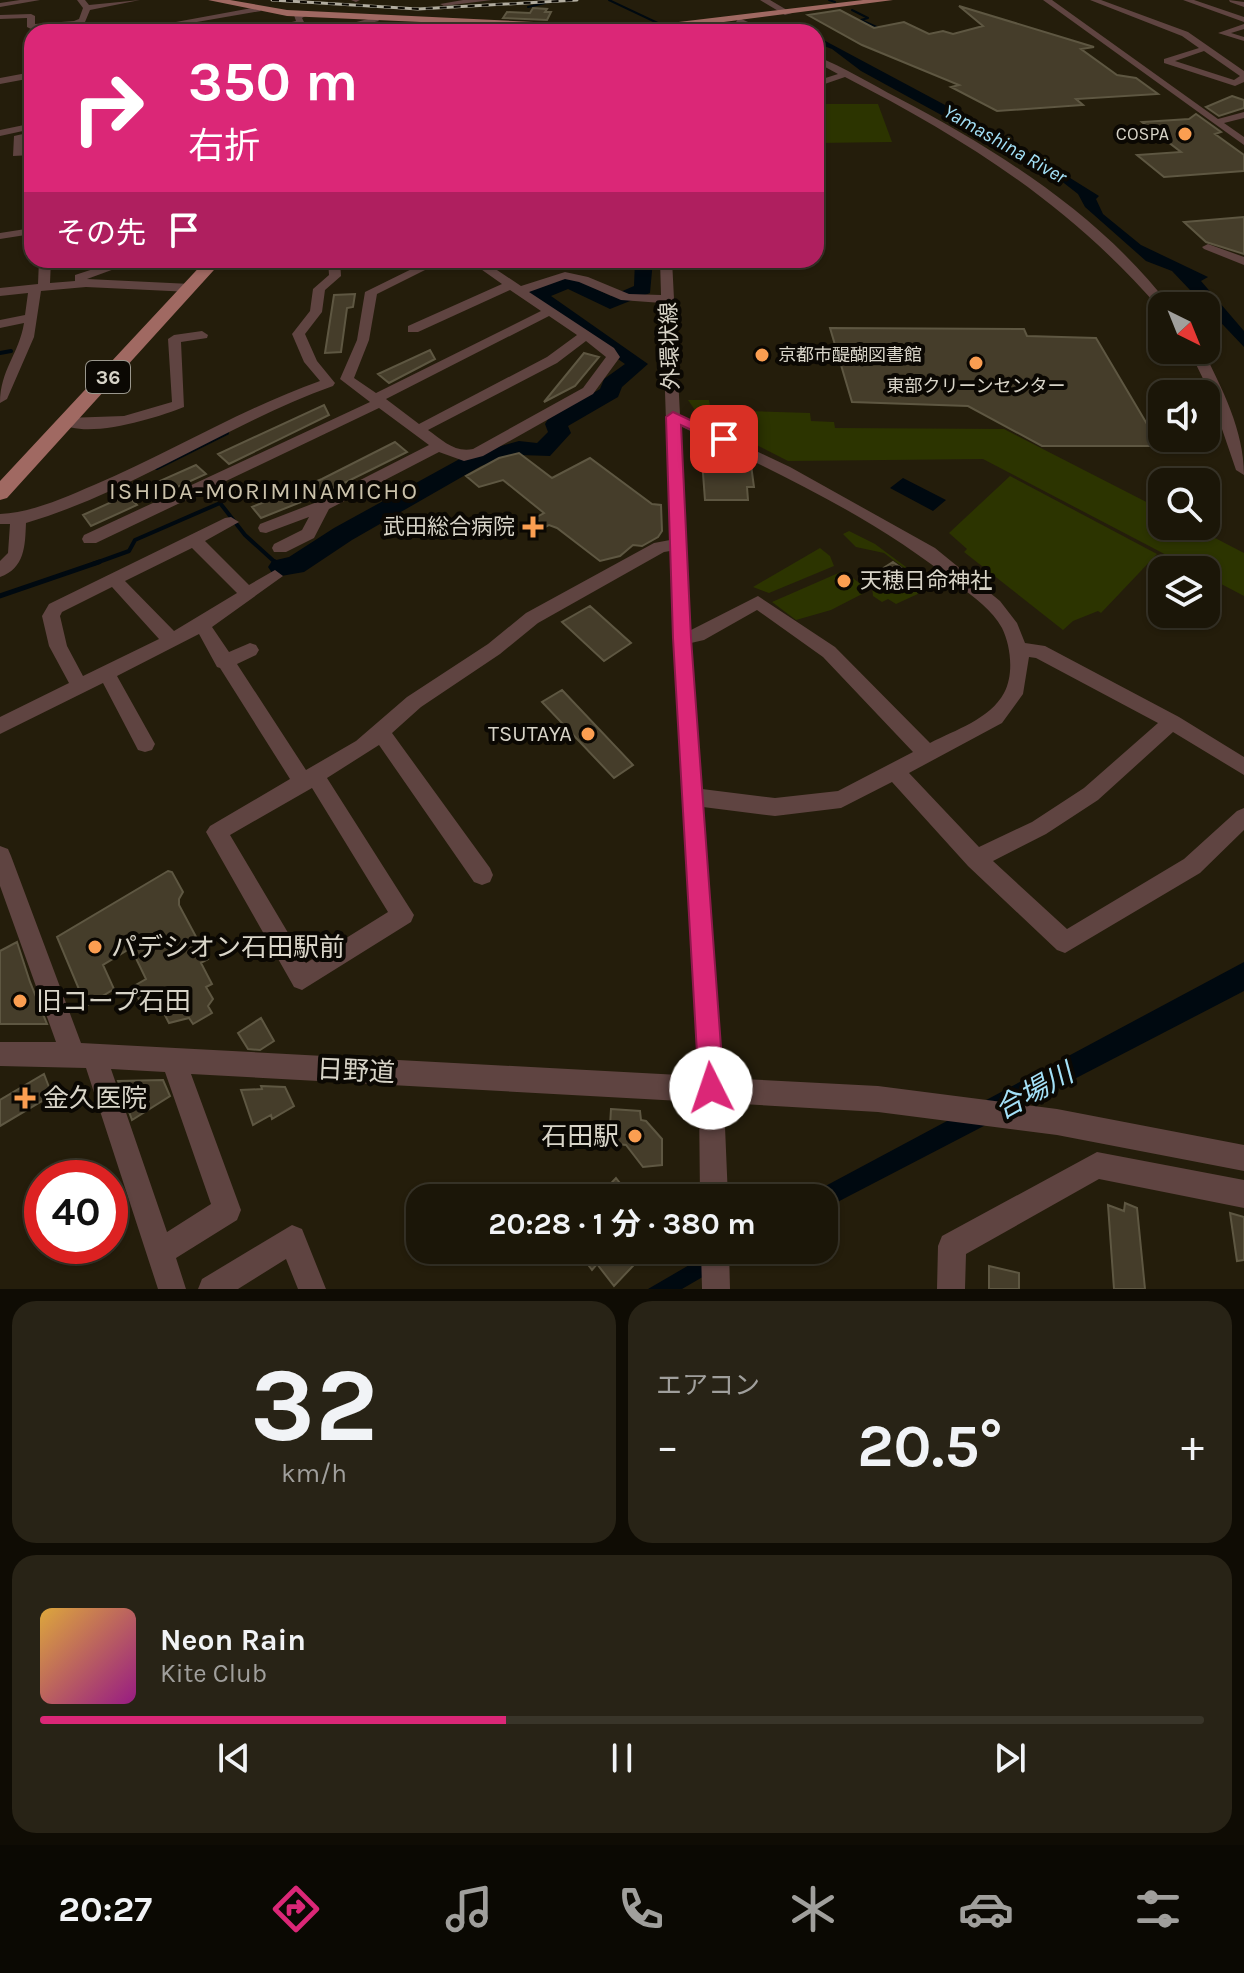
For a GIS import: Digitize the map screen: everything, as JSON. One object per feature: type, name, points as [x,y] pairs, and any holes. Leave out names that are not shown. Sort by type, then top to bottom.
[{"type":"main road","points":[[213,0],[305,14],[477,24]]},
{"type":"main road","points":[[706,24],[888,0]]},
{"type":"main road","name":"36","points":[[0,493],[208,268]]},
{"type":"street","points":[[0,5],[36,0]]},
{"type":"street","points":[[81,0],[87,8]]},
{"type":"street","points":[[87,8],[136,0]]},
{"type":"street","points":[[431,22],[446,2],[488,0]]},
{"type":"street","points":[[764,0],[786,14]]},
{"type":"street","points":[[1047,0],[1243,141]]},
{"type":"street","points":[[1094,0],[1185,34],[1206,48],[1243,75],[1235,83],[1167,61],[1206,48]]},
{"type":"street","points":[[1187,0],[1244,23]]},
{"type":"street","points":[[1233,0],[1244,7]]},
{"type":"street","points":[[1224,13],[1244,7]]},
{"type":"street","points":[[76,24],[82,20],[87,8]]},
{"type":"street","points":[[163,24],[258,9]]},
{"type":"street","points":[[0,17],[27,14],[31,16],[31,24]]},
{"type":"street","points":[[292,24],[302,22],[297,17],[305,14]]},
{"type":"street","points":[[215,15],[224,24]]},
{"type":"street","points":[[354,24],[376,19]]},
{"type":"street","points":[[742,19],[750,24]]},
{"type":"street","points":[[187,20],[193,24]]},
{"type":"street","points":[[1244,23],[1222,33],[1244,39]]},
{"type":"street","points":[[1136,28],[1156,24]]},
{"type":"street","points":[[1181,46],[1192,51]]},
{"type":"street","points":[[824,63],[986,153],[1025,179],[1102,239],[1151,292]]},
{"type":"street","points":[[824,81],[845,74]]},
{"type":"street","points":[[0,81],[24,76]]},
{"type":"street","points":[[1216,122],[1244,115]]},
{"type":"street","points":[[0,133],[24,128]]},
{"type":"street","points":[[24,137],[17,138],[17,154],[24,153]]},
{"type":"street","points":[[0,236],[24,232]]},
{"type":"street","points":[[1208,247],[1244,261]]},
{"type":"street","points":[[0,399],[28,337],[44,268]]},
{"type":"street","points":[[64,284],[110,268]]},
{"type":"street","points":[[328,383],[311,362],[298,334],[316,312],[319,289],[335,276],[334,268]]},
{"type":"street","points":[[347,379],[367,323],[371,292],[420,268]]},
{"type":"street","points":[[0,519],[18,519],[157,464],[280,400],[347,379],[440,445],[464,456],[478,453],[588,391],[613,357],[609,351],[486,268]]},
{"type":"street","name":"外環状線","points":[[667,268],[682,638],[711,1088],[714,1184]]},
{"type":"street","points":[[413,329],[516,288],[575,274],[627,297],[669,299]]},
{"type":"street","points":[[0,292],[64,284],[138,283],[191,288]]},
{"type":"street","points":[[90,539],[378,400],[550,311]]},
{"type":"street","points":[[0,324],[31,318]]},
{"type":"street","points":[[66,422],[96,425],[151,416],[179,404],[174,339],[202,335]]},
{"type":"street","points":[[419,429],[552,360],[585,336]]},
{"type":"street","points":[[1203,364],[1222,404],[1244,470]]},
{"type":"street","points":[[673,417],[785,470],[929,552],[994,605],[1011,628],[1020,650],[1017,685],[1004,708],[984,727],[841,799],[812,805],[775,807],[693,797]]},
{"type":"street","points":[[266,528],[323,506],[440,445]]},
{"type":"street","points":[[280,548],[308,534],[323,506]]},
{"type":"street","points":[[0,571],[16,555],[18,519]]},
{"type":"street","points":[[79,685],[58,646],[51,616],[55,608],[231,522]]},
{"type":"street","points":[[194,540],[248,594]]},
{"type":"street","points":[[202,625],[223,662],[309,780],[403,915],[302,979],[217,832],[309,780],[363,747],[414,702],[494,649],[532,618],[660,547],[678,545]]},
{"type":"street","points":[[0,726],[202,625],[275,576]]},
{"type":"street","points":[[114,579],[171,640]]},
{"type":"street","points":[[682,638],[698,635],[758,602],[829,652],[929,755]]},
{"type":"street","points":[[223,662],[250,650]]},
{"type":"street","points":[[1020,650],[1039,651],[1172,722],[1244,767]]},
{"type":"street","points":[[106,672],[145,744]]},
{"type":"street","points":[[976,859],[1039,828],[1091,794],[1172,722]]},
{"type":"street","points":[[381,732],[482,875]]},
{"type":"street","points":[[895,772],[976,859],[1065,942],[1192,866],[1244,817]]},
{"type":"street","points":[[0,856],[84,1056],[160,1252],[166,1286]]},
{"type":"street","name":"日野道","points":[[0,1054],[711,1088],[943,1107],[1057,1122],[1244,1158]]},
{"type":"street","points":[[160,1252],[227,1210],[174,1062]]},
{"type":"street","points":[[951,1289],[952,1246],[1097,1165],[1244,1194]]},
{"type":"street","points":[[212,1289],[292,1239],[312,1289]]},
{"type":"street","points":[[715,1264],[716,1289]]},
{"type":"green space","points":[[824,104],[878,104],[892,142],[824,143]]},
{"type":"green space","points":[[688,400],[709,400],[711,410],[810,413],[811,421],[834,422],[835,428],[1004,429],[1148,503],[1148,540],[1219,540],[1244,553],[1244,596],[1220,583],[1220,556],[1168,556],[983,459],[788,461],[699,416]]},
{"type":"green space","points":[[1010,476],[1157,554],[1148,556],[1148,563],[1101,613],[1098,611],[1073,621],[1063,630],[964,552],[967,549],[949,533]]},
{"type":"green space","points":[[849,531],[875,544],[933,587],[896,604],[888,599],[882,602],[873,596],[872,587],[876,584],[893,586],[908,571],[884,553],[856,547],[843,534]]},
{"type":"green space","points":[[820,548],[830,556],[834,566],[769,593],[753,587]]},
{"type":"green space","points":[[843,571],[865,587],[866,592],[831,610],[796,620],[772,602]]},
{"type":"water","name":"Yamashina River","points":[[824,40],[1003,136],[1099,196],[1096,199],[1103,214],[1141,245],[1208,277],[1201,281],[1210,292],[1192,292],[1172,271],[1146,261],[1085,207],[1078,194],[1060,180],[861,71],[824,46]]},
{"type":"water","points":[[1220,303],[1244,331],[1244,347],[1220,322]]},
{"type":"water","points":[[903,478],[946,500],[933,511],[890,488]]},
{"type":"water","name":"合場川","points":[[1244,962],[1244,991],[838,1202],[838,1184],[829,1184]]},
{"type":"water","points":[[691,1264],[725,1264],[682,1289],[648,1289]]},
{"type":"building","points":[[959,6],[1094,47],[1081,49],[1117,75],[1136,78],[1158,94],[1076,99],[1083,105],[997,111],[951,87],[959,85],[862,45],[808,15],[840,10],[874,28],[904,22],[929,34],[943,31],[953,34],[983,26]]},
{"type":"building","points":[[533,8],[551,12],[547,20],[503,18],[507,12],[530,13]]},
{"type":"building","points":[[1232,96],[1244,100],[1244,108],[1219,116],[1206,107]]},
{"type":"building","points":[[1196,114],[1221,132],[1215,134],[1244,155],[1244,171],[1164,177],[1137,155],[1181,152],[1142,122],[1189,119]]},
{"type":"building","points":[[1244,217],[1244,254],[1206,242],[1184,222]]},
{"type":"building","points":[[355,294],[353,307],[347,308],[341,352],[325,353],[334,295]]},
{"type":"building","name":"東部クリーンセンター","points":[[830,328],[1024,329],[1027,336],[1096,338],[1148,426],[1148,446],[1042,446],[968,406],[852,402]]},
{"type":"building","points":[[430,350],[435,359],[389,383],[378,374]]},
{"type":"building","points":[[584,353],[599,357],[575,386],[544,402]]},
{"type":"building","points":[[324,405],[329,415],[229,464],[218,454]]},
{"type":"building","points":[[395,442],[407,452],[326,492],[261,518],[252,507],[322,479]]},
{"type":"building","name":"武田総合病院","points":[[519,453],[552,478],[590,458],[652,504],[661,505],[662,531],[642,546],[633,545],[620,556],[600,561],[557,528],[545,527],[535,518],[544,513],[503,480],[479,487],[466,476],[499,458]]},
{"type":"building","points":[[702,460],[740,460],[740,464],[751,465],[754,487],[747,487],[748,500],[705,500]]},
{"type":"building","points":[[196,465],[206,474],[162,494],[153,484]]},
{"type":"building","points":[[127,495],[137,505],[91,526],[83,515]]},
{"type":"building","points":[[893,562],[907,572],[890,584],[874,574]]},
{"type":"building","points":[[590,606],[631,643],[604,661],[562,622]]},
{"type":"building","name":"TSUTAYA","points":[[562,690],[633,765],[614,778],[542,702]]},
{"type":"building","name":"パデシオン石田駅前","points":[[168,871],[172,872],[183,892],[179,905],[208,959],[201,963],[212,984],[206,987],[213,999],[208,1006],[212,1013],[193,1024],[189,1018],[169,1023],[157,1000],[144,1008],[132,987],[146,979],[131,948],[103,965],[114,989],[86,1006],[57,937]]},
{"type":"building","name":"旧コープ石田","points":[[17,942],[47,1024],[0,1024],[0,951]]},
{"type":"building","points":[[261,1018],[274,1041],[260,1050],[248,1049],[238,1033]]},
{"type":"building","name":"金久医院","points":[[44,1074],[52,1095],[0,1126],[0,1100]]},
{"type":"building","points":[[163,1080],[170,1096],[132,1120],[118,1081]]},
{"type":"building","points":[[261,1086],[285,1087],[294,1106],[272,1119],[271,1115],[253,1125],[241,1090],[262,1089]]},
{"type":"building","name":"石田駅","points":[[611,1109],[640,1111],[641,1120],[646,1121],[662,1139],[662,1165],[643,1167],[626,1145],[609,1143]]},
{"type":"building","points":[[1125,1203],[1137,1208],[1145,1289],[1114,1289],[1108,1205],[1124,1211]]},
{"type":"building","points":[[1230,1213],[1244,1217],[1244,1260],[1237,1261]]},
{"type":"building","points":[[597,1264],[635,1264],[614,1286]]},
{"type":"building","points":[[989,1266],[1019,1273],[1019,1289],[989,1289]]},
{"type":"waterway","points":[[609,0],[660,24]]},
{"type":"waterway","points":[[829,0],[835,2]]},
{"type":"waterway","points":[[528,7],[545,3]]},
{"type":"waterway","points":[[852,10],[868,18],[861,20],[881,29]]},
{"type":"waterway","points":[[281,567],[295,566],[343,534],[473,461],[519,448],[542,451],[560,433],[556,424],[610,392],[612,384],[638,364],[537,295],[569,282],[610,303],[643,289],[644,268]]},
{"type":"waterway","points":[[0,353],[11,351]]},
{"type":"waterway","points":[[157,468],[227,433]]},
{"type":"waterway","points":[[93,564],[129,551],[135,540],[220,503],[245,535],[277,564]]},
{"type":"waterway","points":[[0,596],[99,562]]},
{"type":"waterway","points":[[275,562],[281,567]]},
{"type":"railway","points":[[272,0],[418,9],[577,0]]},
{"type":"place","name":"COSPA","points":[[1185,134]]},
{"type":"place","name":"京都市醍醐図書館","points":[[762,355]]},
{"type":"place","name":"東部クリーンセンター","points":[[976,363]]},
{"type":"place","name":"武田総合病院","points":[[533,527]]},
{"type":"place","name":"天穂日命神社","points":[[844,581]]},
{"type":"place","name":"TSUTAYA","points":[[588,734]]},
{"type":"place","name":"パデシオン石田駅前","points":[[95,947]]},
{"type":"place","name":"旧コープ石田","points":[[20,1001]]},
{"type":"place","name":"金久医院","points":[[25,1098]]},
{"type":"place","name":"石田駅","points":[[635,1136]]},
{"type":"district","name":"ISHIDA-MORIMINAMICHO","points":[[264,491]]},
{"type":"route","points":[[711,1088],[682,638],[673,417],[724,439]]}]
